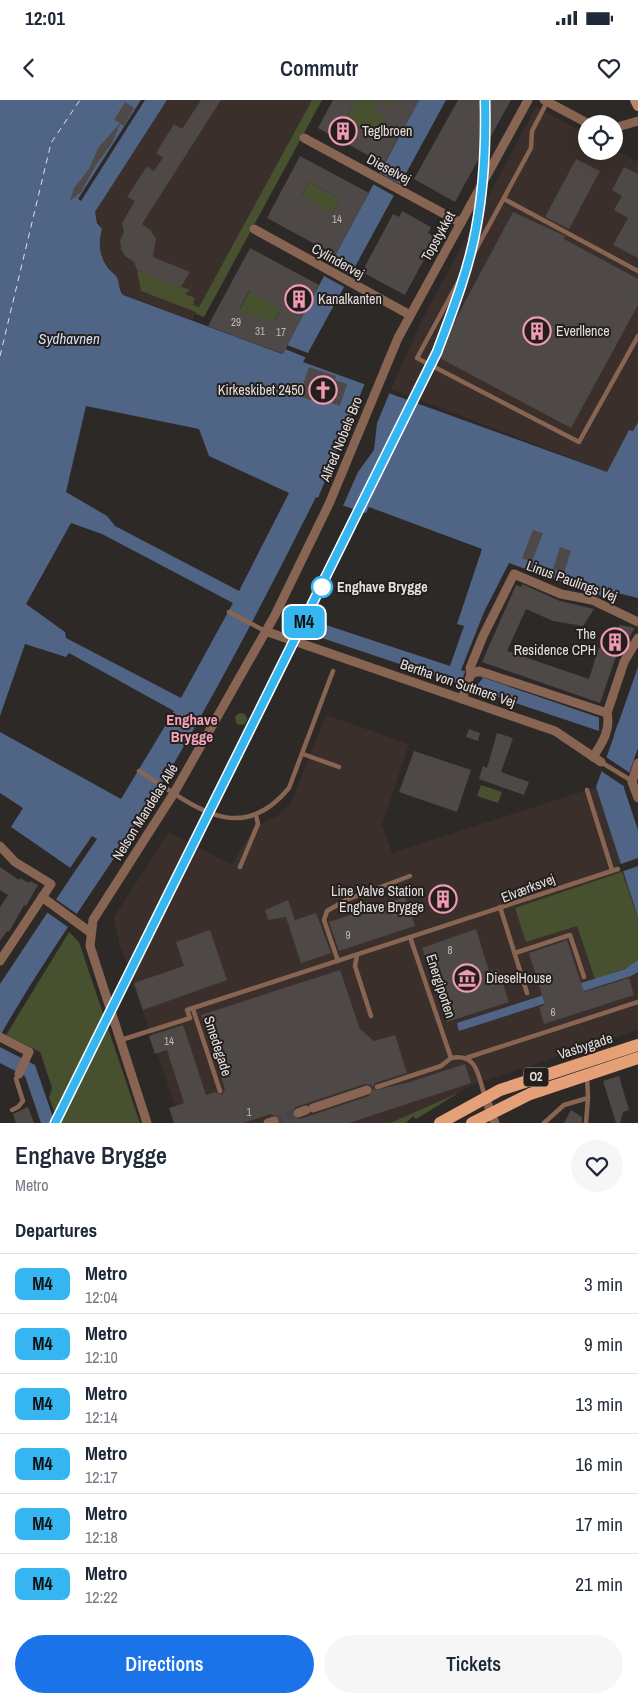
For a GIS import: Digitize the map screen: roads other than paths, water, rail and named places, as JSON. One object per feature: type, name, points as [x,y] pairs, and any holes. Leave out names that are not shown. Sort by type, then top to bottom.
[{"type":"main road","name":"Vasbygade","points":[[440,1123],[485,1097],[528,1080],[638,1045]]},
{"type":"main road","name":"Vasbygade","points":[[472,1123],[493,1118],[530,1094],[638,1058]]},
{"type":"street","name":"Topstykket","points":[[377,388],[410,316],[528,100]]},
{"type":"street","points":[[636,100],[638,106]]},
{"type":"street","points":[[546,101],[578,118]]},
{"type":"street","points":[[623,125],[638,120]]},
{"type":"street","name":"Dieselvej","points":[[304,138],[460,223]]},
{"type":"street","name":"Cylindervej","points":[[254,229],[410,316]]},
{"type":"street","name":"Alfred Nobels Bro","points":[[330,502],[377,388]]},
{"type":"street","name":"Nelson Mandelas Allé","points":[[147,1123],[90,946],[90,932],[93,920],[174,793],[265,631],[330,502]]},
{"type":"street","name":"Linus Paulings Vej","points":[[462,699],[472,674],[470,668],[488,626],[514,574],[561,594],[592,600],[638,622]]},
{"type":"street","name":"Bertha von Suttners Vej","points":[[265,631],[555,731],[597,759]]},
{"type":"street","points":[[597,759],[606,735],[607,717],[624,662],[638,638]]},
{"type":"street","points":[[472,674],[479,671],[607,717]]},
{"type":"street","points":[[638,763],[635,783],[638,798]]},
{"type":"street","points":[[0,846],[15,862],[50,884],[0,961]]},
{"type":"street","points":[[42,898],[90,932]]},
{"type":"street","points":[[0,1037],[29,1052],[18,1074]]},
{"type":"street","points":[[305,1111],[367,1090]]},
{"type":"street","points":[[485,1097],[493,1118]]},
{"type":"lane","points":[[546,101],[532,130],[531,148],[417,358],[579,442],[638,336]]},
{"type":"lane","points":[[504,199],[638,271]]},
{"type":"lane","points":[[229,612],[265,631]]},
{"type":"lane","points":[[139,771],[193,805],[227,819],[244,819],[256,815],[280,799],[289,788],[333,671]]},
{"type":"lane","points":[[303,754],[340,767]]},
{"type":"lane","name":"Bertha von Suttners Vej","points":[[597,759],[635,783]]},
{"type":"lane","points":[[587,790],[612,870]]},
{"type":"lane","points":[[240,867],[258,824],[256,815]]},
{"type":"lane","name":"Elværksvej","points":[[528,993],[500,907],[618,868]]},
{"type":"lane","points":[[338,961],[324,920],[327,911],[346,900],[410,876]]},
{"type":"lane","points":[[120,1040],[190,1018],[187,1010],[500,907]]},
{"type":"lane","points":[[515,953],[570,935],[584,977]]},
{"type":"lane","name":"Energiporten","points":[[410,937],[451,1058]]},
{"type":"lane","points":[[357,955],[355,966],[371,1016]]},
{"type":"lane","points":[[466,1058],[638,1002]]},
{"type":"lane","name":"Smedegade","points":[[194,1009],[220,1091]]},
{"type":"lane","points":[[377,1087],[441,1066],[451,1058],[460,1057],[466,1058],[474,1064],[485,1097]]},
{"type":"lane","points":[[12,1110],[18,1107],[22,1101],[16,1079],[18,1074]]},
{"type":"lane","points":[[586,1123],[588,1113],[587,1075]]},
{"type":"lane","points":[[544,1123],[564,1105],[588,1098]]},
{"type":"water","name":"Sydhavnen","points":[[0,100],[167,100],[95,212],[97,223],[102,229],[100,244],[103,259],[117,278],[123,295],[282,354],[419,100],[446,100],[303,362],[607,472],[629,430],[633,431],[638,422],[638,609],[509,563],[484,612],[461,670],[618,724],[638,667],[638,748],[624,788],[638,830],[638,917],[596,787],[614,736],[319,637],[326,625],[450,666],[464,626],[457,624],[482,549],[369,507],[366,513],[316,497],[247,632],[173,765],[131,833],[20,1001],[0,1036],[0,984],[75,871],[11,827],[23,808],[0,793],[0,732],[121,799],[174,711],[69,653],[66,657],[25,644],[0,716]],"holes":[[[86,406],[199,429],[209,456],[289,493],[239,591],[115,526],[107,516],[66,492]],[[71,523],[102,534],[233,603],[181,698],[66,638],[65,632],[26,604]]]},
{"type":"water","points":[[638,960],[638,972],[631,976],[459,1031],[457,1023],[625,969]]},
{"type":"water","points":[[0,1047],[35,1065],[55,1123],[41,1123],[25,1076],[0,1063]]},
{"type":"tunnel","points":[[274,1121],[298,1113]]},
{"type":"metro line","name":"M4","points":[[55,1123],[218,791],[417,396],[437,352],[463,282],[476,229],[482,182],[486,118],[485,100]]},
{"type":"place","name":"Teglbroen","points":[[343,131]]},
{"type":"place","name":"Kanalkanten","points":[[299,299]]},
{"type":"place","name":"Everllence","points":[[537,331]]},
{"type":"place","name":"Kirkeskibet 2450","points":[[323,390]]},
{"type":"place","name":"Enghave Brygge","points":[[322,587]]},
{"type":"place","name":"The Residence CPH","points":[[615,642]]},
{"type":"place","name":"Line Valve Station Enghave Brygge","points":[[443,899]]},
{"type":"place","name":"DieselHouse","points":[[467,978]]},
{"type":"district","name":"Enghave Brygge","points":[[192,728]]}]
